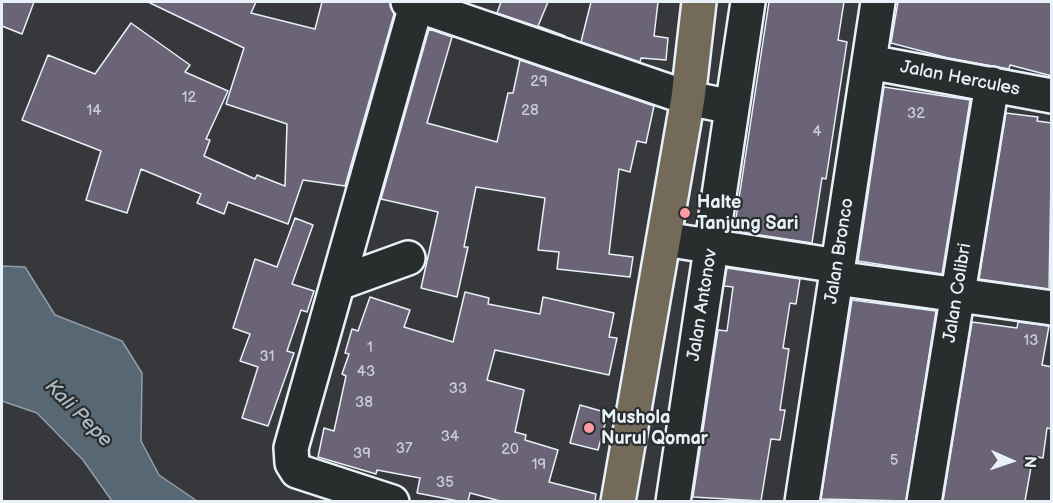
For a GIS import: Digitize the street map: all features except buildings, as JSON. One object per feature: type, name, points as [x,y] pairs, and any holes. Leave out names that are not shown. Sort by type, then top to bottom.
[{"type":"main road","points":[[618,501],[688,98],[699,2]]},
{"type":"street","points":[[392,501],[301,473],[292,463],[291,448],[339,283],[414,2],[688,98],[732,107]]},
{"type":"street","name":"Jalan Antonov","points":[[673,501],[748,2]]},
{"type":"street","name":"Jalan Bronco","points":[[802,501],[878,2]]},
{"type":"street","name":"Jalan Hercules","points":[[869,62],[1052,96]]},
{"type":"street","name":"Jalan Colibri","points":[[924,501],[992,84]]},
{"type":"street","points":[[664,239],[958,294],[1052,308]]},
{"type":"street","points":[[339,283],[408,258]]},
{"type":"water","name":"Kali Pepe","points":[[2,266],[25,267],[55,315],[122,341],[142,373],[141,441],[159,475],[197,501],[112,501],[83,460],[37,413],[2,401]]},
{"type":"place","name":"Halte Tanjung Sari","points":[[685,213]]},
{"type":"place","name":"Mushola Nurul Qomar","points":[[589,428]]}]
